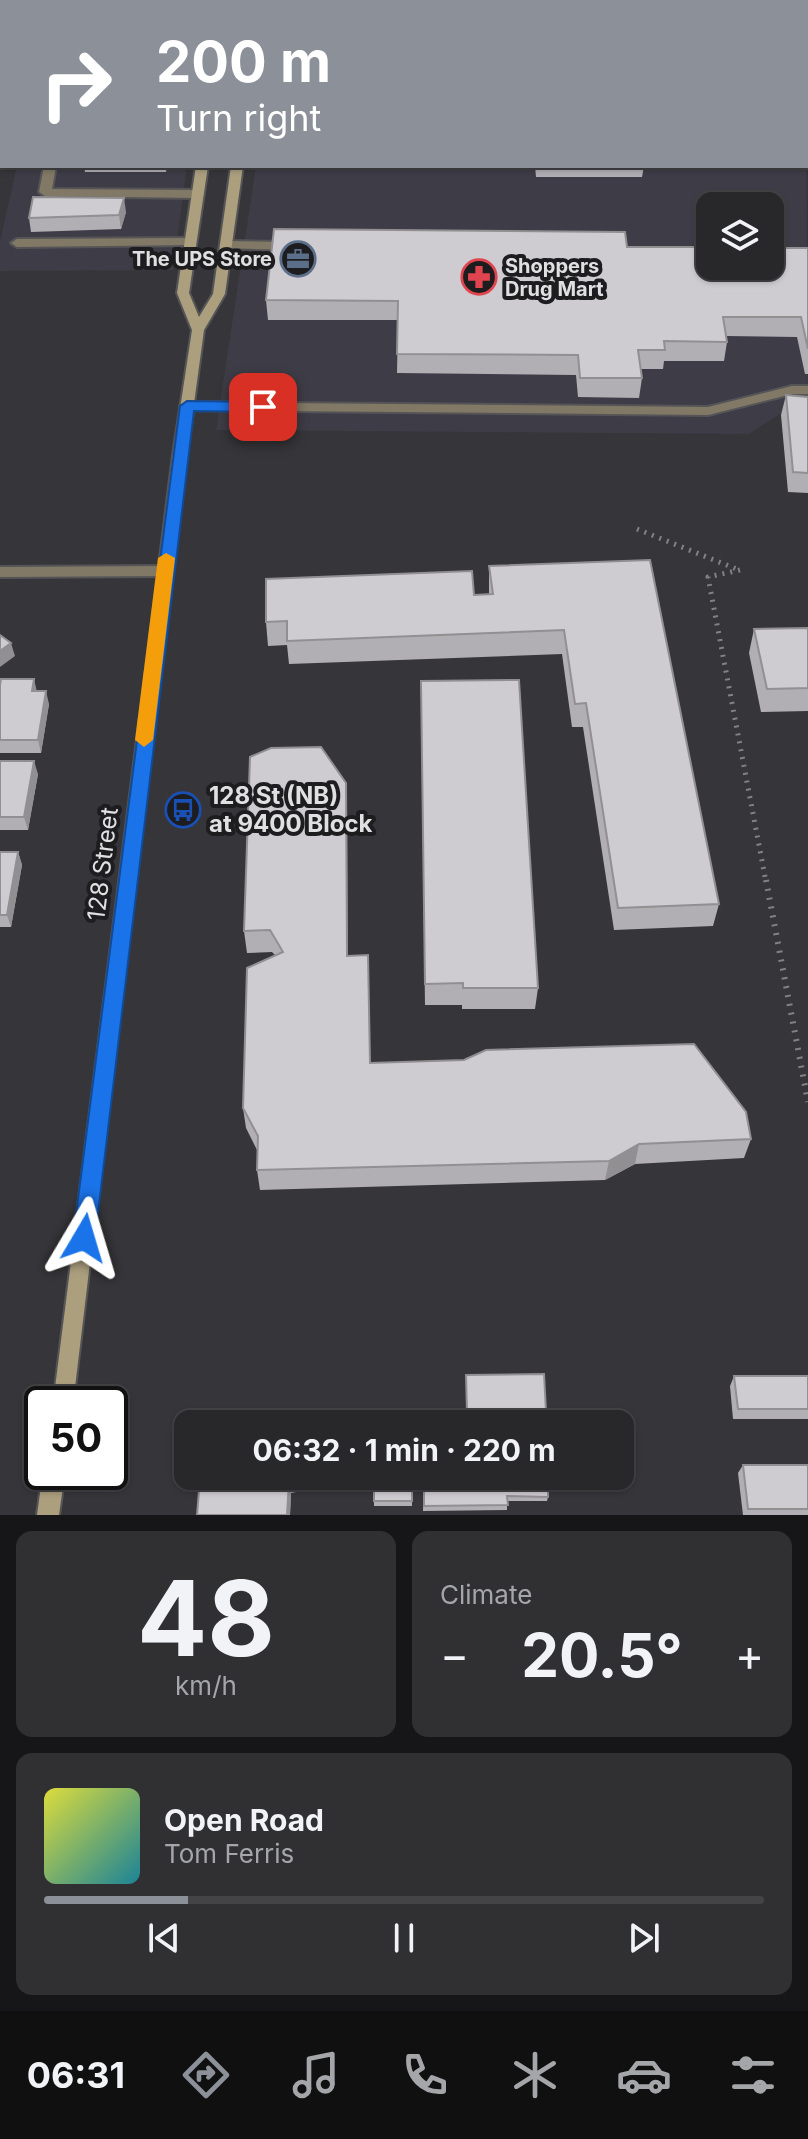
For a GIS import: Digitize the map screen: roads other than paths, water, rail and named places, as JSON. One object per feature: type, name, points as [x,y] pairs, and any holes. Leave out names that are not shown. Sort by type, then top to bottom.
[{"type":"main road","points":[[198,330],[183,293],[202,168]]},
{"type":"main road","name":"128 Street","points":[[65,1386],[187,406],[198,330],[219,294],[237,168]]},
{"type":"main road","points":[[48,1515],[51,1490]]},
{"type":"lane","points":[[50,168],[45,192],[198,194]]},
{"type":"lane","points":[[17,243],[190,242]]},
{"type":"lane","points":[[226,245],[302,246]]},
{"type":"lane","points":[[187,406],[708,411],[792,390],[808,390]]},
{"type":"lane","points":[[0,572],[165,571]]},
{"type":"place","name":"The UPS Store","points":[[298,259]]},
{"type":"place","name":"Shoppers Drug Mart","points":[[479,277]]},
{"type":"place","name":"128 St (NB) at 9400 Block","points":[[183,810]]}]
